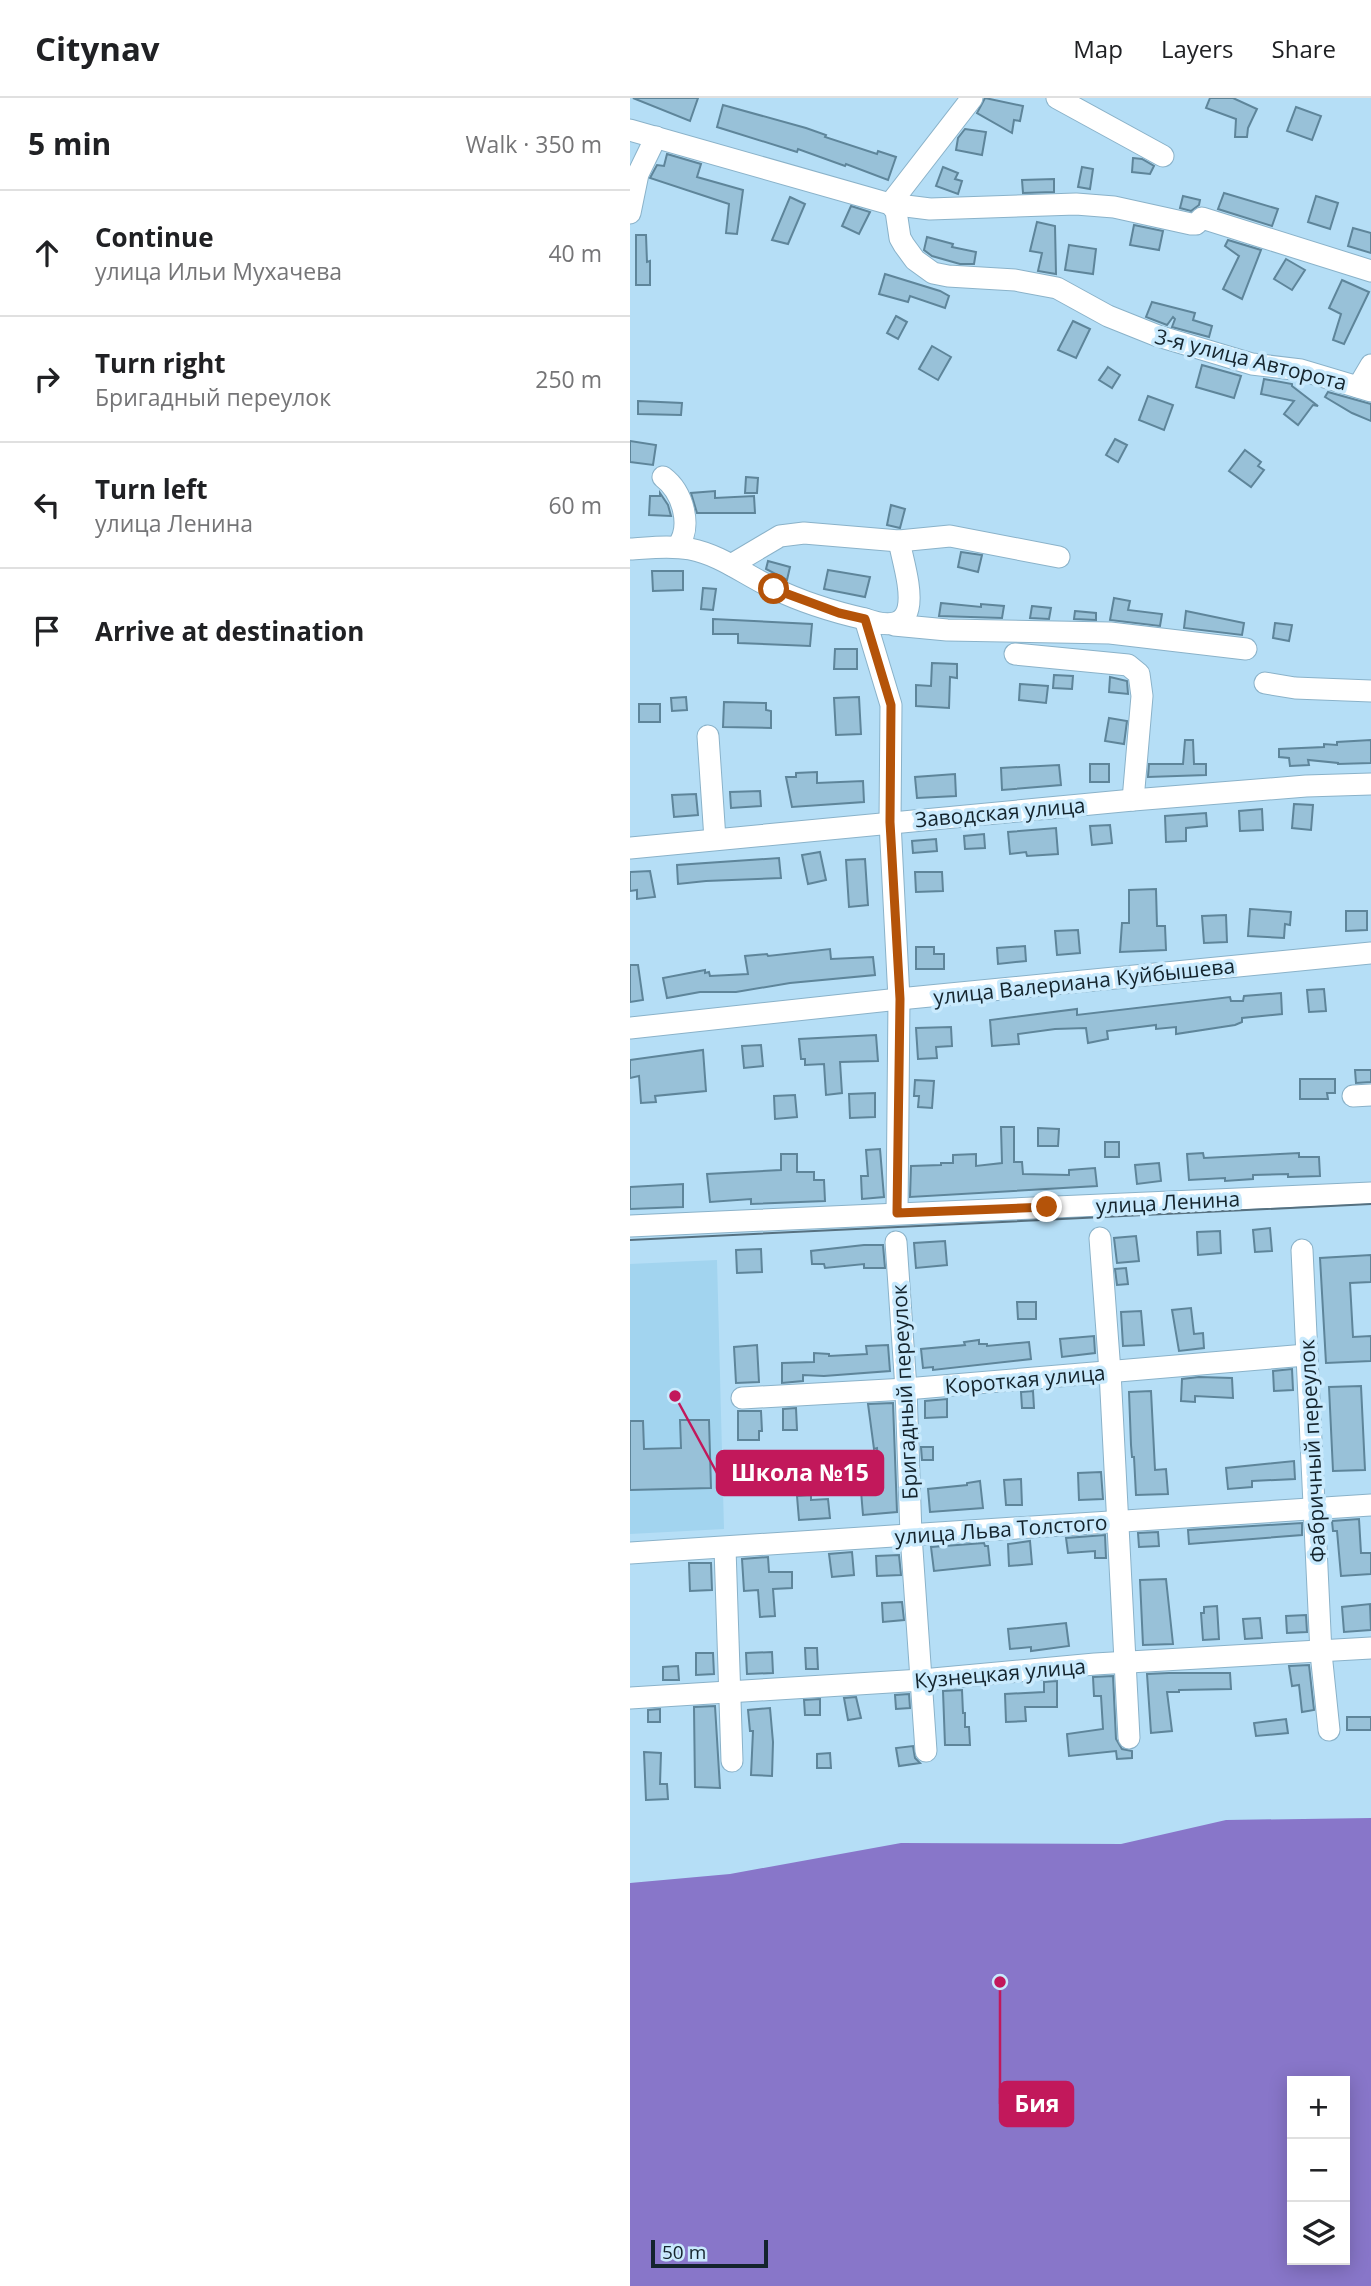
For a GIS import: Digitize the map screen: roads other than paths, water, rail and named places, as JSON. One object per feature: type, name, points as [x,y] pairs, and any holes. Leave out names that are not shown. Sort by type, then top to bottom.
[{"type":"street","points":[[890,204],[972,98]]},
{"type":"street","points":[[1057,98],[1163,156]]},
{"type":"street","points":[[630,130],[890,204],[930,208],[1076,204],[1114,207],[1191,224],[1202,218],[1371,271]]},
{"type":"street","points":[[630,214],[638,174],[656,137]]},
{"type":"street","name":"3-я улица Авторота","points":[[890,204],[896,211],[898,230],[904,245],[915,260],[933,273],[1015,280],[1049,286],[1130,326],[1158,336],[1252,364],[1301,370],[1364,389]]},
{"type":"street","points":[[1364,389],[1371,365]]},
{"type":"street","points":[[663,477],[674,486],[682,504],[685,531],[677,547]]},
{"type":"street","points":[[731,565],[780,536],[792,533],[899,541],[950,537],[1059,557]]},
{"type":"street","points":[[894,625],[906,615],[911,598],[899,541]]},
{"type":"street","points":[[630,549],[677,547],[703,552],[774,589],[839,613],[894,625],[947,630],[1110,633],[1246,649]]},
{"type":"street","points":[[865,619],[891,705],[890,822],[900,999],[897,1213]]},
{"type":"street","points":[[1015,654],[1128,665],[1139,674],[1142,696],[1133,800]]},
{"type":"street","points":[[1265,682],[1295,688],[1371,691]]},
{"type":"street","points":[[708,736],[715,839]]},
{"type":"street","name":"Заводская улица","points":[[630,848],[1133,800],[1306,786],[1371,784]]},
{"type":"street","name":"улица Валериана Куйбышева","points":[[630,1028],[1371,953]]},
{"type":"street","name":"улица Ленина","points":[[630,1226],[1371,1193]]},
{"type":"street","points":[[1100,1238],[1110,1372],[1123,1663],[1129,1738]]},
{"type":"street","name":"Бригадный переулок","points":[[896,1242],[906,1389],[911,1535],[926,1751]]},
{"type":"street","name":"Фабричный переулок","points":[[1301,1250],[1321,1653],[1329,1730]]},
{"type":"street","name":"Короткая улица","points":[[742,1398],[906,1389],[1306,1355]]},
{"type":"street","name":"улица Льва Толстого","points":[[630,1553],[1371,1505]]},
{"type":"street","points":[[725,1548],[732,1761]]},
{"type":"street","name":"Кузнецкая улица","points":[[630,1698],[1371,1648]]},
{"type":"tram line","points":[[630,1240],[1371,1204]]},
{"type":"place","name":"Школа №15","points":[[675,1396]]},
{"type":"place","name":"Бия","points":[[1000,1982]]}]
